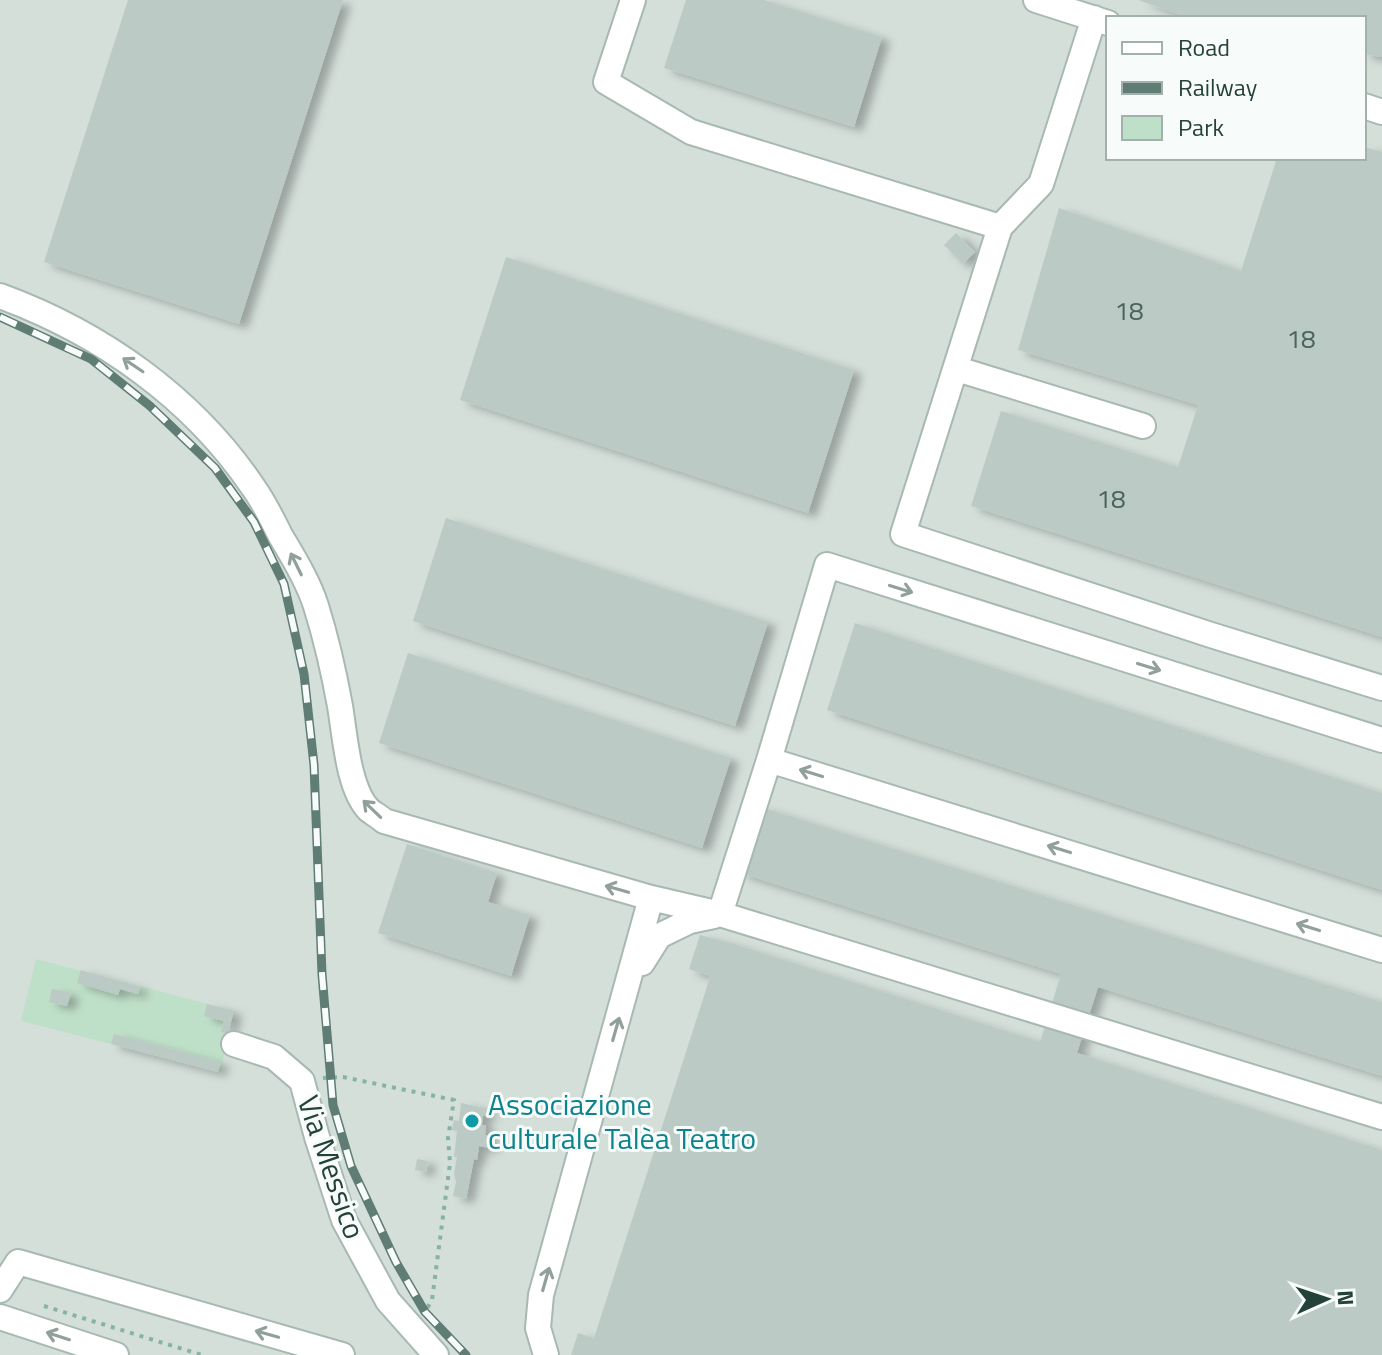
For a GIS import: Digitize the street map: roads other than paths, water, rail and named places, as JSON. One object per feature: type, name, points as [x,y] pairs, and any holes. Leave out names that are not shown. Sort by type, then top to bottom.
[{"type":"street","points":[[633,0],[606,82],[691,132],[1000,227]]},
{"type":"street","points":[[1036,0],[1101,20],[1041,184],[1000,227],[903,534],[1382,688]]},
{"type":"street","points":[[0,296],[93,338],[147,374],[192,414],[254,488],[315,603],[340,705],[348,761],[361,798],[368,809],[384,821],[651,898],[720,914],[1382,1117]]},
{"type":"street","points":[[957,369],[1143,426]]},
{"type":"street","points":[[720,914],[827,565],[1382,740]]},
{"type":"street","points":[[769,760],[1382,950]]},
{"type":"street","points":[[546,1355],[538,1328],[541,1295],[651,898]]},
{"type":"street","points":[[629,985],[659,936],[690,921],[720,914]]},
{"type":"street","name":"Via Messico","points":[[234,1044],[274,1057],[302,1081],[344,1220],[388,1301],[436,1355]]},
{"type":"street","points":[[0,1290],[18,1262],[342,1355]]},
{"type":"street","points":[[0,1317],[116,1355]]},
{"type":"railway","points":[[0,317],[91,359],[150,406],[215,468],[254,522],[284,584],[304,674],[314,765],[322,974],[333,1105],[351,1166],[396,1262],[425,1312],[466,1355]]},
{"type":"place","name":"Associazione culturale Talèa Teatro","points":[[472,1121]]}]
